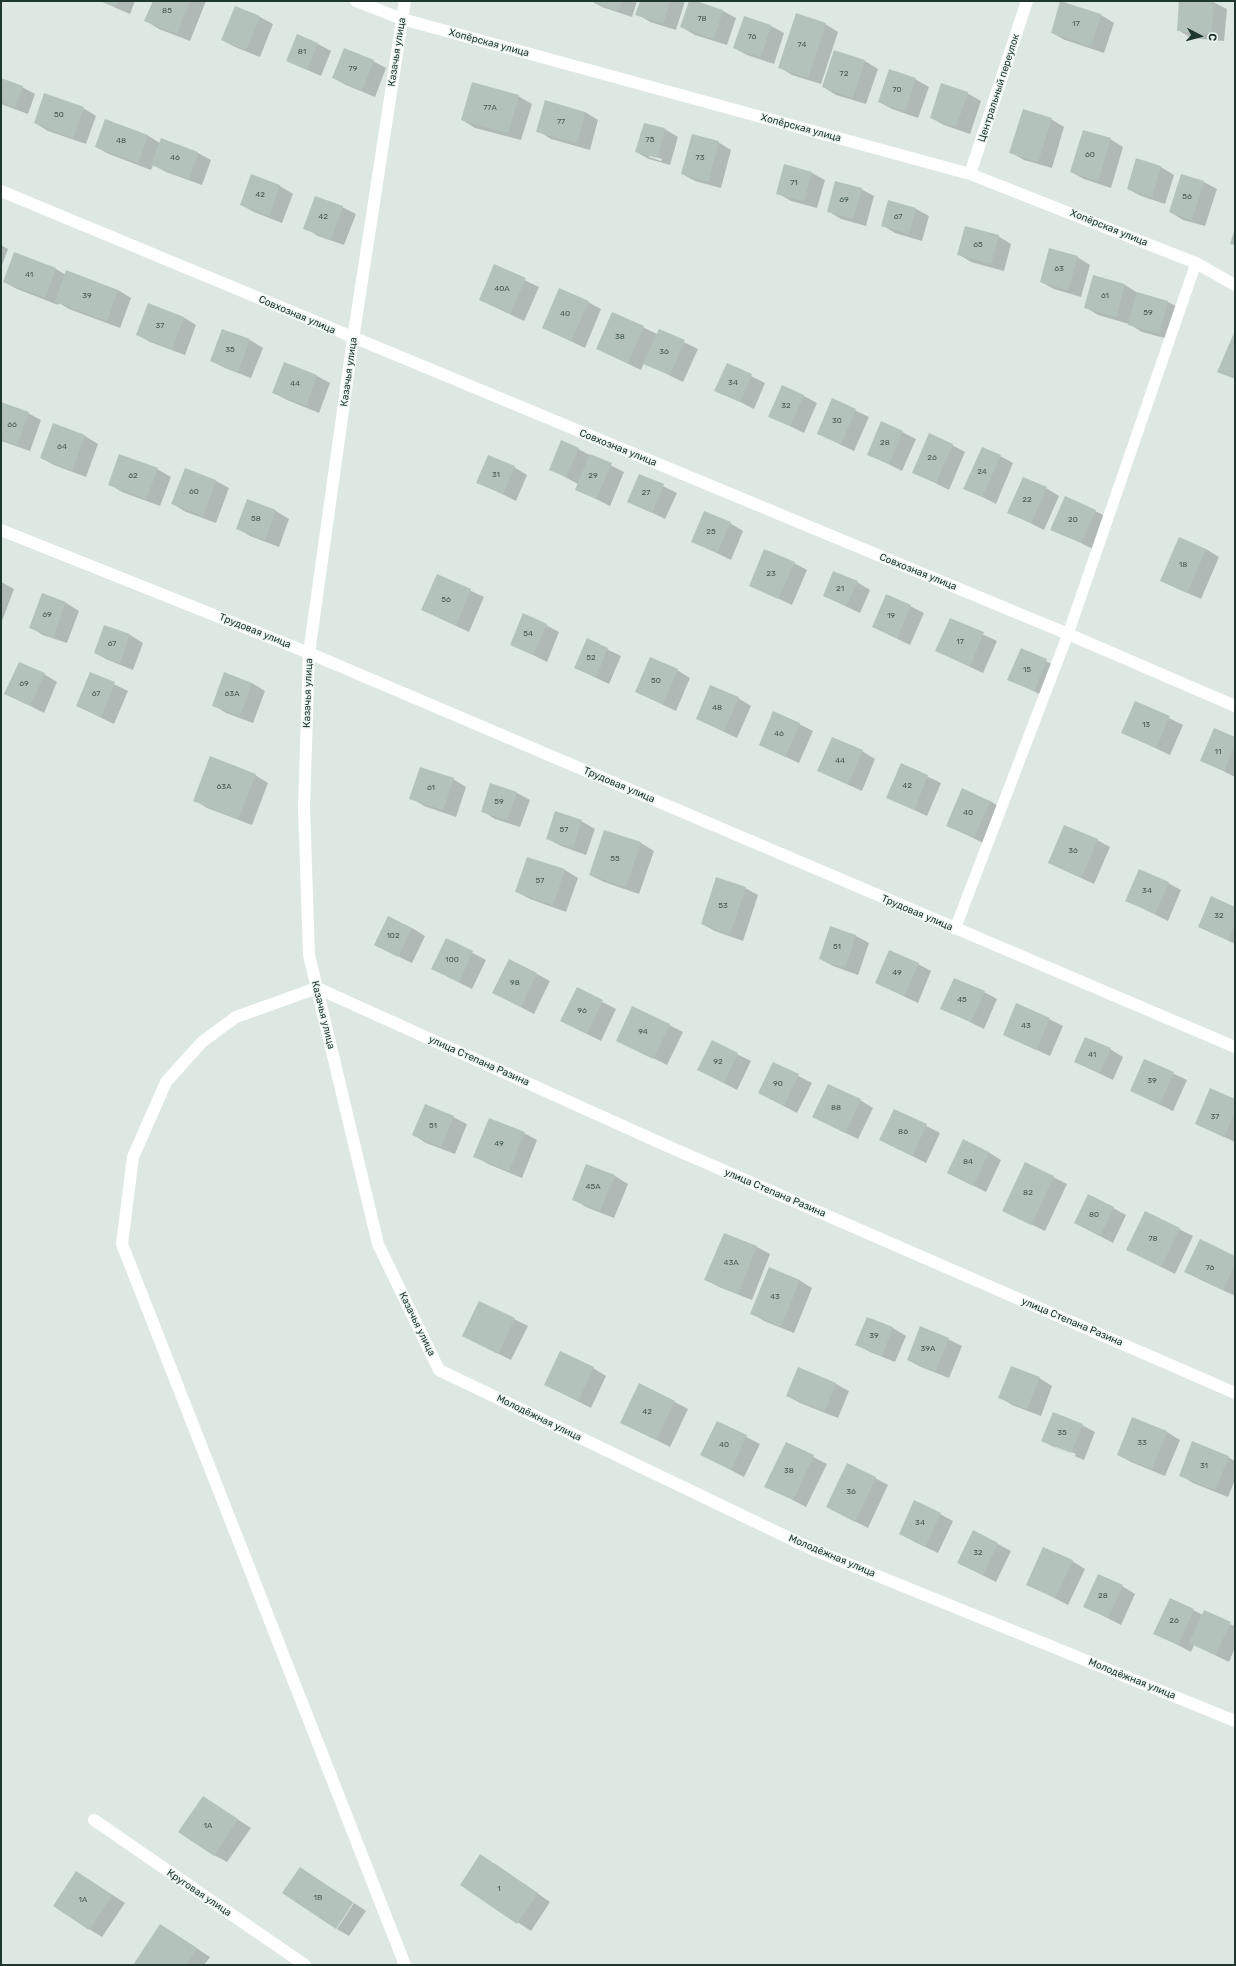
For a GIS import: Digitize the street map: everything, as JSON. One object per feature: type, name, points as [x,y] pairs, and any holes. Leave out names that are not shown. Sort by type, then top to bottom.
[{"type":"street","name":"Хопёрская улица","points":[[356,1],[402,19],[970,174],[1196,263],[1235,285]]},
{"type":"street","name":"Казачья улица","points":[[405,1],[354,339],[309,653],[304,807],[309,955],[378,1244],[439,1370]]},
{"type":"street","name":"Центральный переулок","points":[[970,174],[1027,1]]},
{"type":"street","name":"Совхозная улица","points":[[1,192],[1068,634],[1235,706]]},
{"type":"street","name":"Трудовая улица","points":[[1,530],[309,653],[1235,1047]]},
{"type":"street","name":"улица Степана Разина","points":[[317,988],[666,1145],[1235,1393]]},
{"type":"street","points":[[317,988],[236,1017],[202,1042],[166,1082],[133,1157],[122,1244],[405,1965]]},
{"type":"street","name":"Молодёжная улица","points":[[439,1370],[814,1550],[1235,1721]]},
{"type":"street","name":"Круговая улица","points":[[94,1820],[305,1965]]},
{"type":"lane","points":[[955,929],[1068,634],[1196,263]]},
{"type":"building","points":[[101,1],[119,1],[116,7]]},
{"type":"building","points":[[153,1],[190,1],[177,34],[144,21]]},
{"type":"building","points":[[591,1],[622,1],[618,11]]},
{"type":"building","points":[[640,1],[670,1],[663,24],[635,15]]},
{"type":"building","points":[[689,1],[696,1],[723,10],[714,39],[680,27]]},
{"type":"building","points":[[1060,1],[1101,14],[1091,46],[1051,33]]},
{"type":"building","points":[[1179,1],[1214,1],[1211,34],[1177,31]]},
{"type":"building","points":[[235,6],[260,16],[246,50],[221,40]]},
{"type":"building","points":[[796,13],[826,23],[808,78],[778,68]]},
{"type":"building","points":[[744,16],[771,25],[761,57],[733,48]]},
{"type":"building","points":[[297,34],[318,43],[307,70],[286,61]]},
{"type":"building","points":[[344,48],[374,60],[362,90],[332,78]]},
{"type":"building","points":[[834,50],[865,60],[853,98],[822,87]]},
{"type":"building","points":[[889,69],[916,78],[905,111],[878,102]]},
{"type":"building","points":[[1,78],[23,86],[15,107],[1,102]]},
{"type":"building","points":[[472,82],[519,95],[508,133],[461,120]]},
{"type":"building","points":[[941,83],[968,92],[956,127],[930,118]]},
{"type":"building","points":[[44,93],[84,107],[73,138],[34,123]]},
{"type":"building","points":[[545,100],[585,112],[577,143],[536,132]]},
{"type":"building","points":[[1023,109],[1052,118],[1038,162],[1009,153]]},
{"type":"building","points":[[105,119],[148,135],[138,163],[95,147]]},
{"type":"building","points":[[644,123],[665,128],[657,158],[635,152]]},
{"type":"building","points":[[1083,130],[1111,138],[1098,181],[1070,172]]},
{"type":"building","points":[[692,134],[719,141],[708,182],[681,174]]},
{"type":"building","points":[[161,138],[198,152],[189,179],[151,165]]},
{"type":"building","points":[[1136,158],[1161,166],[1152,197],[1127,189]]},
{"type":"building","points":[[784,164],[812,172],[804,201],[776,194]]},
{"type":"building","points":[[251,174],[280,185],[269,216],[240,205]]},
{"type":"building","points":[[1181,174],[1204,181],[1192,220],[1169,212]]},
{"type":"building","points":[[835,181],[862,188],[853,219],[827,212]]},
{"type":"building","points":[[315,196],[343,206],[331,239],[303,229]]},
{"type":"building","points":[[888,200],[916,208],[909,234],[881,226]]},
{"type":"building","points":[[965,226],[999,235],[991,264],[957,255]]},
{"type":"building","points":[[1235,228],[1235,245],[1230,244]]},
{"type":"building","points":[[1049,248],[1078,256],[1068,290],[1040,282]]},
{"type":"building","points":[[14,252],[56,268],[45,298],[3,282]]},
{"type":"building","points":[[494,264],[526,278],[510,314],[479,300]]},
{"type":"building","points":[[66,270],[118,290],[107,321],[55,302]]},
{"type":"building","points":[[1093,275],[1125,284],[1116,317],[1084,308]]},
{"type":"building","points":[[559,288],[589,301],[571,341],[542,328]]},
{"type":"building","points":[[1137,292],[1168,301],[1159,333],[1128,325]]},
{"type":"building","points":[[148,303],[184,317],[172,349],[136,335]]},
{"type":"building","points":[[612,312],[644,326],[628,363],[596,349]]},
{"type":"building","points":[[222,329],[250,339],[238,372],[210,361]]},
{"type":"building","points":[[659,329],[685,340],[670,375],[643,364]]},
{"type":"building","points":[[1234,333],[1235,334],[1235,379],[1217,372]]},
{"type":"building","points":[[284,362],[317,375],[306,406],[272,393]]},
{"type":"building","points":[[727,363],[752,374],[740,402],[714,391]]},
{"type":"building","points":[[782,385],[804,395],[790,426],[768,417]]},
{"type":"building","points":[[832,398],[856,409],[841,444],[817,434]]},
{"type":"building","points":[[1,402],[29,412],[17,445],[1,439]]},
{"type":"building","points":[[881,421],[903,431],[889,464],[867,455]]},
{"type":"building","points":[[53,423],[85,435],[72,470],[40,458]]},
{"type":"building","points":[[929,433],[953,444],[936,483],[912,473]]},
{"type":"building","points":[[561,440],[579,448],[566,477],[549,470]]},
{"type":"building","points":[[982,447],[1001,455],[982,497],[963,489]]},
{"type":"building","points":[[119,454],[158,468],[146,499],[108,485]]},
{"type":"building","points":[[590,454],[612,463],[596,499],[575,490]]},
{"type":"building","points":[[488,455],[515,466],[503,494],[476,483]]},
{"type":"building","points":[[185,468],[216,480],[203,516],[171,504]]},
{"type":"building","points":[[639,474],[664,484],[652,513],[627,502]]},
{"type":"building","points":[[1023,477],[1047,487],[1031,523],[1007,513]]},
{"type":"building","points":[[1065,496],[1096,510],[1081,543],[1050,530]]},
{"type":"building","points":[[247,499],[276,510],[265,540],[236,529]]},
{"type":"building","points":[[704,511],[731,522],[717,553],[691,542]]},
{"type":"building","points":[[1179,537],[1206,549],[1187,593],[1160,581]]},
{"type":"building","points":[[764,549],[795,562],[778,599],[749,586]]},
{"type":"building","points":[[833,571],[858,581],[846,606],[823,596]]},
{"type":"building","points":[[437,574],[471,589],[456,625],[421,610]]},
{"type":"building","points":[[42,593],[66,602],[53,637],[29,628]]},
{"type":"building","points":[[886,594],[911,605],[897,638],[872,627]]},
{"type":"building","points":[[523,613],[547,624],[533,655],[510,645]]},
{"type":"building","points":[[950,618],[984,632],[970,666],[935,651]]},
{"type":"building","points":[[104,625],[130,634],[120,663],[94,653]]},
{"type":"building","points":[[587,638],[608,648],[596,677],[574,668]]},
{"type":"building","points":[[1021,648],[1047,659],[1034,691],[1007,680]]},
{"type":"building","points":[[650,657],[678,669],[663,704],[635,692]]},
{"type":"building","points":[[19,662],[45,673],[30,706],[4,694]]},
{"type":"building","points":[[90,672],[115,682],[101,717],[76,706]]},
{"type":"building","points":[[224,672],[252,683],[240,716],[212,706]]},
{"type":"building","points":[[710,685],[739,697],[724,731],[696,719]]},
{"type":"building","points":[[1135,701],[1170,716],[1156,748],[1121,733]]},
{"type":"building","points":[[773,711],[800,723],[785,757],[759,745]]},
{"type":"building","points":[[1214,728],[1235,737],[1235,744],[1224,771],[1200,761]]},
{"type":"building","points":[[832,737],[863,750],[848,784],[817,771]]},
{"type":"building","points":[[210,756],[256,774],[238,819],[193,801]]},
{"type":"building","points":[[901,763],[928,775],[914,810],[886,798]]},
{"type":"building","points":[[420,767],[454,778],[443,810],[409,799]]},
{"type":"building","points":[[490,783],[517,792],[507,820],[481,812]]},
{"type":"building","points":[[962,788],[990,801],[974,838],[946,826]]},
{"type":"building","points":[[555,811],[582,820],[573,848],[546,839]]},
{"type":"building","points":[[1064,825],[1098,839],[1081,878],[1048,863]]},
{"type":"building","points":[[604,830],[641,842],[626,887],[589,875]]},
{"type":"building","points":[[527,857],[565,869],[553,905],[515,892]]},
{"type":"building","points":[[1139,869],[1169,882],[1155,914],[1125,901]]},
{"type":"building","points":[[716,877],[746,887],[730,934],[701,924]]},
{"type":"building","points":[[1211,896],[1235,907],[1235,924],[1228,940],[1198,927]]},
{"type":"building","points":[[388,916],[412,928],[398,957],[374,945]]},
{"type":"building","points":[[830,926],[856,935],[845,968],[819,959]]},
{"type":"building","points":[[446,938],[473,951],[459,982],[431,969]]},
{"type":"building","points":[[889,950],[919,963],[904,996],[875,983]]},
{"type":"building","points":[[509,959],[537,973],[521,1007],[492,993]]},
{"type":"building","points":[[954,978],[985,991],[971,1022],[940,1009]]},
{"type":"building","points":[[577,987],[603,1000],[587,1034],[560,1021]]},
{"type":"building","points":[[1016,1003],[1050,1018],[1036,1050],[1003,1035]]},
{"type":"building","points":[[632,1006],[670,1024],[653,1059],[616,1041]]},
{"type":"building","points":[[1085,1037],[1111,1048],[1100,1073],[1074,1062]]},
{"type":"building","points":[[712,1040],[738,1053],[724,1083],[697,1070]]},
{"type":"building","points":[[1144,1059],[1174,1072],[1160,1104],[1130,1091]]},
{"type":"building","points":[[773,1062],[799,1074],[784,1106],[758,1093]]},
{"type":"building","points":[[828,1084],[861,1099],[845,1133],[812,1117]]},
{"type":"building","points":[[1210,1088],[1235,1099],[1235,1110],[1224,1137],[1195,1124]]},
{"type":"building","points":[[425,1104],[454,1116],[441,1147],[412,1135]]},
{"type":"building","points":[[894,1109],[927,1124],[912,1156],[879,1140]]},
{"type":"building","points":[[489,1118],[525,1132],[509,1171],[473,1157]]},
{"type":"building","points":[[963,1139],[989,1152],[973,1186],[947,1173]]},
{"type":"building","points":[[1025,1162],[1054,1176],[1031,1225],[1002,1211]]},
{"type":"building","points":[[586,1164],[615,1175],[600,1211],[572,1200]]},
{"type":"building","points":[[1088,1194],[1114,1207],[1100,1236],[1074,1223]]},
{"type":"building","points":[[1145,1211],[1180,1228],[1161,1267],[1126,1250]]},
{"type":"building","points":[[724,1233],[757,1246],[738,1294],[704,1280]]},
{"type":"building","points":[[1200,1239],[1235,1256],[1235,1264],[1223,1290],[1184,1272]]},
{"type":"building","points":[[769,1267],[800,1280],[781,1326],[750,1314]]},
{"type":"building","points":[[479,1301],[515,1318],[498,1354],[462,1336]]},
{"type":"building","points":[[867,1317],[893,1327],[882,1356],[855,1345]]},
{"type":"building","points":[[920,1326],[949,1338],[935,1372],[907,1360]]},
{"type":"building","points":[[560,1351],[594,1367],[578,1401],[544,1385]]},
{"type":"building","points":[[1011,1366],[1040,1377],[1027,1409],[998,1398]]},
{"type":"building","points":[[798,1367],[836,1383],[825,1411],[786,1396]]},
{"type":"building","points":[[639,1383],[675,1401],[656,1440],[620,1423]]},
{"type":"building","points":[[1053,1412],[1083,1424],[1071,1453],[1041,1441]]},
{"type":"building","points":[[1132,1417],[1167,1431],[1152,1469],[1117,1455]]},
{"type":"building","points":[[717,1421],[747,1435],[731,1470],[700,1455]]},
{"type":"building","points":[[1192,1441],[1229,1456],[1215,1490],[1179,1476]]},
{"type":"building","points":[[786,1442],[814,1455],[793,1500],[764,1487]]},
{"type":"building","points":[[847,1463],[876,1477],[855,1522],[826,1507]]},
{"type":"building","points":[[914,1500],[941,1513],[925,1547],[899,1534]]},
{"type":"building","points":[[973,1530],[998,1543],[983,1575],[957,1563]]},
{"type":"building","points":[[1043,1547],[1073,1560],[1055,1598],[1026,1585]]},
{"type":"building","points":[[1098,1574],[1123,1585],[1108,1618],[1083,1607]]},
{"type":"building","points":[[1170,1598],[1194,1609],[1178,1645],[1153,1634]]},
{"type":"building","points":[[1204,1610],[1231,1622],[1215,1655],[1189,1643]]},
{"type":"building","points":[[203,1796],[238,1819],[214,1856],[178,1832]]},
{"type":"building","points":[[480,1854],[538,1893],[517,1924],[460,1885]]},
{"type":"building","points":[[300,1867],[353,1903],[336,1929],[282,1893]]},
{"type":"building","points":[[76,1871],[112,1895],[89,1930],[53,1906]]},
{"type":"building","points":[[160,1924],[197,1948],[186,1965],[133,1965]]}]
